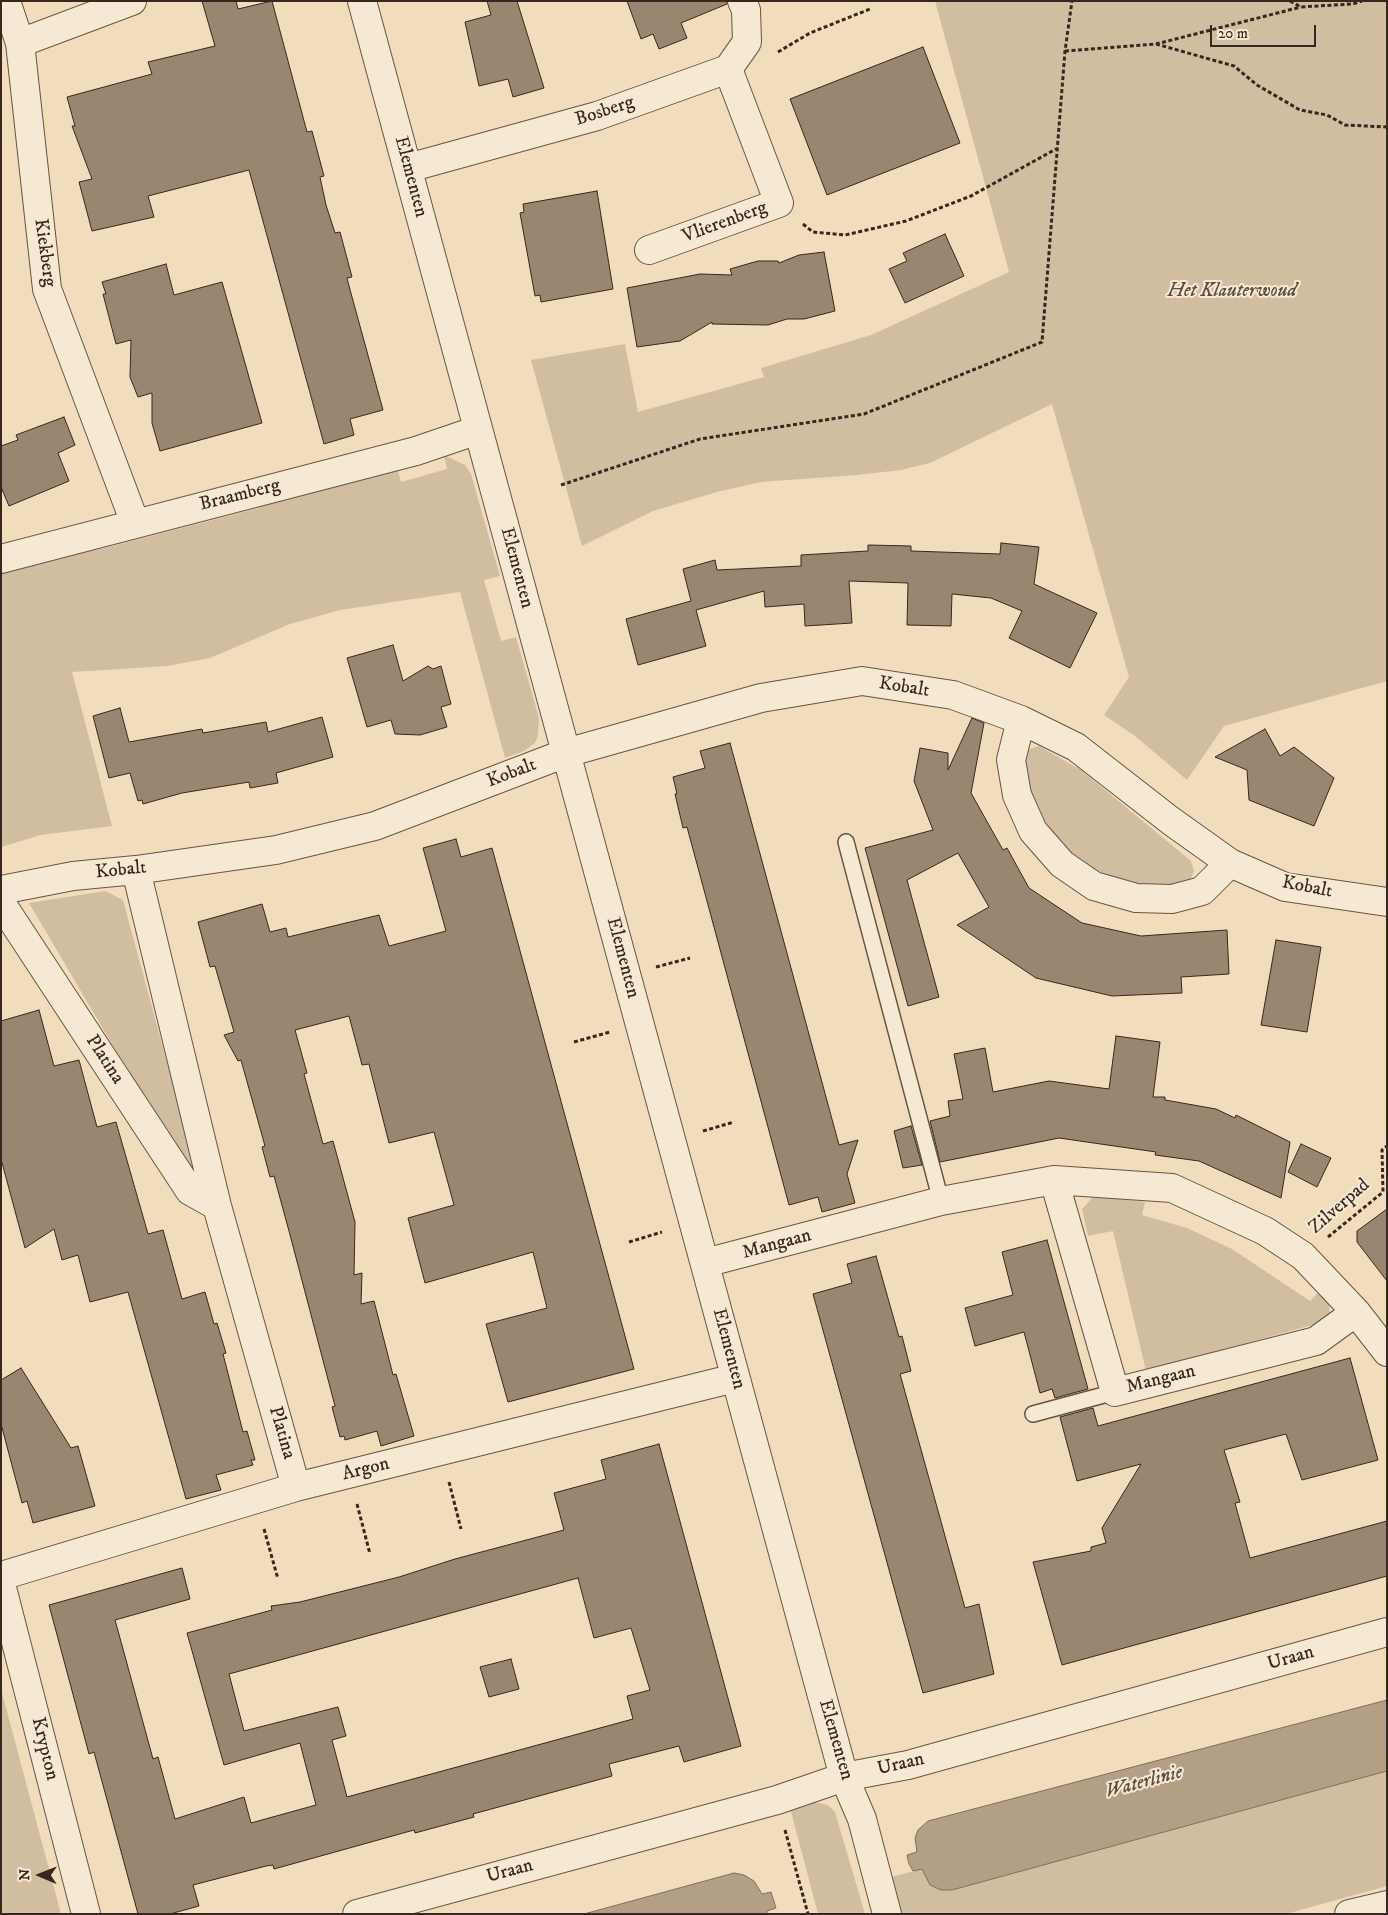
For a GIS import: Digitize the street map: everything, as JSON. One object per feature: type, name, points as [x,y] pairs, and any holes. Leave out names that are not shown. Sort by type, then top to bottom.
[{"type":"street","name":"Kiekberg","points":[[6,1],[20,43],[47,289],[135,523]]},
{"type":"street","points":[[20,43],[132,1]]},
{"type":"street","name":"Elementen","points":[[362,1],[844,1777],[862,1819],[887,1914]]},
{"type":"street","points":[[728,69],[747,42],[746,10],[742,1]]},
{"type":"street","name":"Bosberg","points":[[408,168],[597,116],[728,69]]},
{"type":"street","name":"Vlierenberg","points":[[649,250],[779,204],[728,69]]},
{"type":"street","name":"Braamberg","points":[[1,559],[416,451],[478,430]]},
{"type":"street","name":"Kobalt","points":[[1,890],[73,876],[136,870],[276,850],[375,826],[566,753],[761,698],[862,681],[953,695],[1021,720],[1076,747],[1171,821],[1230,863],[1285,887],[1387,902]]},
{"type":"street","points":[[1021,720],[1012,760],[1017,794],[1033,831],[1062,864],[1094,886],[1136,898],[1172,899],[1202,891],[1230,863]]},
{"type":"street","name":"Platina","points":[[136,870],[217,1206],[296,1487]]},
{"type":"street","name":"Platina","points":[[1,904],[190,1191],[217,1206]]},
{"type":"street","name":"Mangaan","points":[[705,1263],[941,1200],[1054,1180],[1172,1188],[1264,1231],[1303,1256],[1356,1312],[1387,1352]]},
{"type":"street","name":"Mangaan","points":[[1054,1180],[1114,1392],[1316,1341],[1356,1312]]},
{"type":"street","name":"Argon","points":[[1,1576],[296,1487],[735,1378]]},
{"type":"street","name":"Krypton","points":[[1,1584],[86,1914]]},
{"type":"street","name":"Uraan","points":[[357,1914],[777,1800],[844,1777],[908,1765],[1387,1632]]},
{"type":"street","points":[[1349,1914],[1387,1905]]},
{"type":"lane","points":[[846,842],[941,1200]]},
{"type":"lane","points":[[1033,1414],[1114,1392]]},
{"type":"path","points":[[561,485],[700,438],[864,414],[1042,342],[1056,149],[1065,51],[1072,1]]},
{"type":"path","points":[[1290,1],[1301,7]]},
{"type":"path","points":[[1065,51],[1156,44],[1301,7],[1353,4],[1362,1]]},
{"type":"path","points":[[728,69],[756,65],[810,34],[870,9]]},
{"type":"path","points":[[1156,44],[1234,66],[1257,86],[1300,110],[1327,115],[1345,125],[1387,127]]},
{"type":"path","points":[[779,204],[813,232],[845,235],[906,220],[971,196],[1056,149]]},
{"type":"path","name":"Zilverpad","points":[[1303,1256],[1383,1192],[1382,1150],[1387,1146]]},
{"type":"path","points":[[441,1451],[461,1529]]},
{"type":"path","points":[[349,1474],[370,1554]]},
{"type":"path","points":[[257,1499],[278,1579]]},
{"type":"path","points":[[777,1800],[808,1914]]},
{"type":"green space","name":"Het Klauterwoud","points":[[935,1],[1387,1],[1387,681],[1224,726],[1187,780],[1135,736],[1104,715],[1129,677],[1052,404],[930,463],[901,470],[857,475],[761,482],[717,492],[653,511],[582,546],[531,360],[625,344],[638,412],[764,377],[761,368],[871,335],[1009,272]]},
{"type":"green space","points":[[444,455],[465,465],[471,474],[500,576],[484,580],[501,641],[516,637],[539,718],[538,736],[535,743],[524,751],[505,758],[460,592],[340,610],[290,624],[210,658],[167,666],[72,672],[112,826],[41,835],[1,847],[1,570],[95,545],[97,550],[259,508],[258,503],[396,464],[401,482],[447,469]]},
{"type":"green space","points":[[1039,746],[1081,770],[1191,861],[1194,871],[1190,881],[1166,886],[1137,885],[1113,878],[1092,868],[1064,849],[1042,818],[1025,784],[1022,763],[1026,750]]},
{"type":"green space","points":[[105,891],[123,900],[198,1177],[192,1180],[29,903]]},
{"type":"green space","points":[[1094,1196],[1145,1202],[1142,1215],[1187,1228],[1232,1249],[1310,1301],[1318,1293],[1329,1304],[1330,1320],[1146,1371],[1113,1231],[1088,1236],[1082,1209]]},
{"type":"green space","points":[[1,1689],[61,1914],[1,1914]]},
{"type":"green space","points":[[1387,1771],[1387,1886],[1286,1914],[901,1914],[891,1877],[922,1869],[952,1890]]},
{"type":"green space","points":[[807,1800],[828,1805],[835,1812],[865,1914],[818,1914],[789,1804]]},
{"type":"water","name":"Waterlinie","points":[[1387,1700],[1387,1771],[952,1890],[941,1890],[930,1885],[922,1869],[913,1871],[909,1864],[907,1855],[917,1852],[915,1838],[918,1830],[928,1821]]},
{"type":"water","points":[[734,1873],[744,1875],[754,1881],[762,1894],[771,1892],[776,1908],[767,1911],[767,1914],[584,1914]]},
{"type":"building","points":[[202,1],[236,1],[238,9],[272,1],[307,132],[312,131],[324,176],[320,177],[326,205],[335,233],[340,232],[352,277],[347,278],[383,410],[350,419],[354,435],[324,444],[249,170],[148,196],[154,217],[92,231],[79,182],[92,179],[72,126],[75,126],[67,97],[152,74],[148,62],[215,46]]},
{"type":"building","points":[[487,1],[517,1],[544,88],[513,97],[508,79],[479,86],[465,22],[491,15]]},
{"type":"building","points":[[627,1],[727,1],[727,4],[681,23],[687,38],[659,49],[653,34],[641,39]]},
{"type":"building","points":[[923,47],[960,143],[827,195],[790,99]]},
{"type":"building","points":[[597,191],[613,289],[541,302],[540,295],[535,296],[520,213],[524,212],[523,204]]},
{"type":"building","points":[[945,234],[964,276],[905,303],[889,269],[907,261],[903,253]]},
{"type":"building","points":[[824,252],[835,311],[804,319],[787,319],[768,325],[712,324],[712,322],[680,341],[637,347],[627,288],[700,274],[732,275],[730,269],[758,261],[778,261],[779,263],[799,255]]},
{"type":"building","points":[[166,264],[174,295],[222,282],[262,423],[160,451],[152,423],[152,393],[138,397],[130,377],[131,340],[116,344],[103,294],[106,294],[102,282]]},
{"type":"building","points":[[64,417],[75,445],[58,453],[69,481],[9,506],[1,487],[1,446],[18,440],[16,435]]},
{"type":"building","points":[[1001,543],[1039,547],[1034,584],[1097,613],[1070,668],[1009,638],[1022,611],[991,598],[952,594],[951,626],[907,625],[908,583],[849,581],[852,623],[805,626],[804,604],[765,607],[764,591],[696,610],[706,646],[638,665],[626,619],[691,601],[683,569],[715,560],[717,570],[801,566],[801,555],[868,551],[868,545],[911,546],[911,551],[1000,554]]},
{"type":"building","points":[[393,645],[403,681],[428,666],[433,669],[441,666],[451,704],[441,707],[447,727],[420,735],[395,734],[391,720],[367,727],[347,658]]},
{"type":"building","points":[[120,708],[129,742],[202,729],[203,733],[266,722],[268,732],[322,717],[333,757],[276,773],[278,783],[250,788],[249,782],[182,793],[143,804],[142,800],[138,801],[130,773],[109,778],[93,716]]},
{"type":"building","points":[[972,718],[984,723],[971,793],[1003,850],[1007,848],[1029,888],[1082,923],[1141,936],[1227,930],[1229,974],[1181,977],[1182,993],[1112,996],[1036,978],[957,925],[989,907],[958,853],[907,880],[939,997],[908,1006],[865,848],[933,830],[914,781],[920,748],[948,753],[948,770]]},
{"type":"building","points":[[1265,729],[1280,756],[1294,747],[1334,778],[1314,826],[1249,800],[1247,770],[1215,757]]},
{"type":"building","points":[[730,743],[839,1145],[858,1140],[847,1174],[855,1203],[822,1212],[818,1197],[789,1205],[687,827],[683,828],[675,794],[677,794],[673,777],[705,768],[700,751]]},
{"type":"building","points":[[456,839],[461,857],[492,848],[634,1369],[508,1402],[486,1324],[547,1308],[533,1252],[425,1283],[408,1218],[454,1205],[434,1132],[389,1143],[369,1064],[362,1065],[349,1016],[295,1030],[307,1073],[304,1074],[323,1144],[333,1141],[355,1222],[354,1275],[362,1273],[361,1304],[374,1301],[393,1375],[396,1374],[414,1436],[381,1446],[377,1431],[345,1440],[344,1436],[340,1437],[332,1407],[335,1406],[274,1176],[270,1177],[262,1147],[265,1146],[241,1060],[238,1061],[224,1035],[234,1032],[215,966],[210,967],[198,922],[262,904],[270,932],[286,928],[288,937],[379,915],[389,946],[446,931],[423,848]]},
{"type":"building","points":[[1276,940],[1321,947],[1307,1032],[1261,1025]]},
{"type":"building","points":[[39,1010],[54,1066],[79,1060],[97,1127],[116,1122],[148,1234],[163,1230],[182,1299],[205,1292],[214,1324],[217,1323],[226,1353],[223,1354],[243,1432],[247,1431],[255,1460],[251,1460],[253,1465],[216,1475],[221,1490],[186,1499],[128,1292],[90,1302],[78,1255],[62,1260],[54,1229],[25,1248],[1,1159],[1,1021]]},
{"type":"building","points":[[1116,1036],[1160,1042],[1153,1097],[1165,1097],[1165,1100],[1216,1109],[1235,1118],[1236,1115],[1290,1142],[1281,1198],[1199,1161],[1155,1155],[1156,1152],[1059,1138],[940,1162],[930,1121],[950,1116],[948,1101],[963,1099],[954,1054],[985,1048],[993,1092],[1049,1081],[1109,1089]]},
{"type":"building","points":[[911,1126],[922,1165],[903,1168],[894,1131]]},
{"type":"building","points":[[1301,1144],[1331,1158],[1317,1187],[1288,1172]]},
{"type":"building","points":[[1387,1209],[1387,1281],[1357,1242],[1357,1231]]},
{"type":"building","points":[[1047,1240],[1088,1389],[1055,1398],[1052,1389],[1040,1393],[1024,1332],[975,1346],[965,1308],[1013,1295],[1002,1252]]},
{"type":"building","points":[[876,1256],[899,1337],[902,1336],[911,1371],[900,1374],[965,1608],[979,1604],[994,1674],[923,1693],[813,1294],[852,1283],[847,1264]]},
{"type":"building","points":[[1350,1358],[1378,1460],[1302,1480],[1286,1434],[1224,1450],[1240,1502],[1235,1503],[1250,1558],[1387,1521],[1387,1576],[1062,1665],[1033,1562],[1091,1551],[1091,1547],[1106,1543],[1102,1528],[1141,1464],[1077,1481],[1060,1417],[1093,1408],[1098,1426]]},
{"type":"building","points":[[21,1368],[71,1448],[78,1446],[95,1506],[33,1523],[27,1501],[22,1503],[1,1424],[1,1380]]},
{"type":"building","points":[[659,1444],[741,1746],[684,1762],[679,1746],[609,1764],[612,1776],[473,1814],[474,1817],[415,1833],[414,1830],[274,1869],[273,1865],[266,1866],[193,1885],[199,1906],[170,1914],[138,1914],[94,1752],[89,1754],[49,1605],[182,1568],[190,1599],[115,1620],[153,1759],[158,1757],[175,1819],[244,1797],[251,1823],[316,1805],[300,1743],[224,1765],[187,1633],[272,1610],[271,1606],[300,1602],[399,1577],[455,1559],[564,1530],[554,1493],[606,1479],[601,1460]],"holes":[[[578,1578],[594,1638],[631,1628],[650,1690],[627,1696],[633,1719],[347,1797],[332,1740],[346,1736],[338,1707],[244,1731],[229,1674]]]},
{"type":"building","points":[[511,1659],[519,1689],[489,1697],[480,1667]]}]
